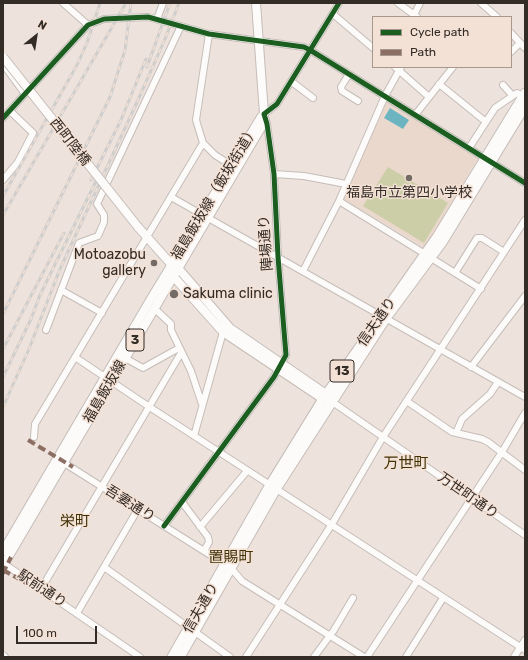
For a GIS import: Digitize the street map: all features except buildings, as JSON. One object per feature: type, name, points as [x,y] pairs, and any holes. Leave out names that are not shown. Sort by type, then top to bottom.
[{"type":"highway","name":"信夫通り","points":[[488,160],[524,95]]},
{"type":"highway","name":"信夫通り","points":[[180,657],[192,630],[228,566],[273,487],[327,398],[428,256],[488,160],[525,106]]},
{"type":"highway","name":"信夫通り","points":[[172,657],[192,630]]},
{"type":"main road","name":"福島飯坂線（飯坂街道）","points":[[174,266],[205,216],[264,114],[256,3]]},
{"type":"main road","name":"西町陸橋","points":[[3,57],[138,227],[230,328],[281,367]]},
{"type":"main road","points":[[174,266],[173,276],[223,332],[281,367],[327,398]]},
{"type":"main road","name":"福島飯坂線","points":[[4,564],[61,461],[174,266]]},
{"type":"main road","name":"福島飯坂線","points":[[108,380],[125,358],[173,276]]},
{"type":"main road","name":"福島飯坂線","points":[[3,551],[61,461]]},
{"type":"street","points":[[63,3],[88,25]]},
{"type":"street","points":[[157,19],[163,3]]},
{"type":"street","points":[[264,114],[277,104],[292,82],[339,3]]},
{"type":"street","points":[[398,3],[416,16],[420,3]]},
{"type":"street","points":[[481,3],[492,15]]},
{"type":"street","points":[[333,14],[372,47]]},
{"type":"street","points":[[3,118],[88,25],[94,22],[118,18],[148,17],[209,34],[258,42],[304,47],[470,148],[525,184]]},
{"type":"street","points":[[46,330],[79,243],[98,236],[104,222],[104,215],[97,204],[181,26]]},
{"type":"street","points":[[209,34],[196,120],[203,143],[215,155],[234,167]]},
{"type":"street","points":[[512,34],[523,45],[512,51]]},
{"type":"street","points":[[4,68],[25,94]]},
{"type":"street","points":[[303,271],[346,184],[398,68],[429,98]]},
{"type":"street","points":[[416,115],[451,68]]},
{"type":"street","points":[[349,74],[341,87],[342,91],[358,101]]},
{"type":"street","points":[[292,82],[314,98]]},
{"type":"street","points":[[439,84],[486,122]]},
{"type":"street","points":[[503,85],[512,95]]},
{"type":"street","points":[[470,148],[495,108],[512,95],[517,93],[524,95]]},
{"type":"street","points":[[3,180],[18,162],[33,133],[10,111]]},
{"type":"street","name":"陣場通り","points":[[264,114],[267,124],[274,174],[278,257],[287,352],[281,367]]},
{"type":"street","points":[[34,437],[36,424],[203,143]]},
{"type":"street","points":[[274,174],[304,176],[346,184]]},
{"type":"street","points":[[171,198],[384,316],[525,397]]},
{"type":"street","points":[[338,201],[481,289]]},
{"type":"street","points":[[246,657],[332,524],[383,438],[442,350],[525,220]]},
{"type":"street","points":[[455,273],[477,238],[482,238],[504,252]]},
{"type":"street","points":[[61,290],[102,313]]},
{"type":"street","points":[[471,367],[525,296]]},
{"type":"street","points":[[154,308],[171,324],[171,330],[191,371],[202,404]]},
{"type":"street","points":[[194,436],[223,332]]},
{"type":"street","points":[[125,358],[143,368],[180,350]]},
{"type":"street","points":[[42,589],[180,350]]},
{"type":"street","points":[[75,357],[218,452],[523,648]]},
{"type":"street","points":[[164,526],[281,367]]},
{"type":"street","points":[[456,433],[462,419],[490,394],[498,382]]},
{"type":"street","name":"万世町通り","points":[[327,398],[525,535]]},
{"type":"street","points":[[408,402],[456,433],[482,439],[525,470]]},
{"type":"street","points":[[366,657],[502,452],[525,413]]},
{"type":"street","name":"吾妻通り","points":[[61,461],[228,566],[242,581],[330,636],[353,654],[366,657]]},
{"type":"street","points":[[200,527],[247,470]]},
{"type":"street","points":[[182,502],[208,537],[209,542],[204,551]]},
{"type":"street","points":[[77,613],[138,509]]},
{"type":"street","name":"駅前通り","points":[[4,564],[140,657]]},
{"type":"street","points":[[104,567],[230,657]]},
{"type":"street","points":[[314,657],[330,636],[353,598]]},
{"type":"street","points":[[406,657],[443,598]]},
{"type":"street","points":[[514,657],[523,648],[525,640]]},
{"type":"shaded area","name":"福島市立第四小学校","points":[[387,102],[478,158],[425,248],[342,198]]},
{"type":"green space","points":[[388,167],[448,203],[424,243],[363,206]]},
{"type":"water","points":[[390,108],[409,120],[403,129],[384,118]]},
{"type":"railway","points":[[3,196],[77,65],[87,43],[100,3]]},
{"type":"railway","points":[[3,215],[126,3]]},
{"type":"railway","points":[[3,314],[110,97],[125,50],[131,3]]},
{"type":"railway","points":[[147,67],[170,3]]},
{"type":"railway","points":[[3,407],[29,349],[60,269],[138,100],[179,3]]},
{"type":"railway","points":[[91,180],[121,120],[146,59]]},
{"type":"railway","points":[[3,377],[31,319],[40,295],[99,175]]},
{"type":"railway","points":[[3,349],[64,233]]},
{"type":"marked path","points":[[28,440],[73,467]]},
{"type":"marked path","points":[[6,573],[4,571],[11,557]]},
{"type":"marked path","points":[[3,570],[28,584]]},
{"type":"cycle path","points":[[164,526],[274,377],[286,355],[278,257],[274,174],[267,124],[264,114],[277,104],[339,3]]},
{"type":"cycle path","points":[[3,118],[88,25],[104,19],[148,17],[209,34],[304,47],[525,183]]},
{"type":"place","name":"福島市立第四小学校","points":[[409,178]]},
{"type":"place","name":"Motoazobu gallery","points":[[154,263]]},
{"type":"place","name":"Sakuma clinic","points":[[174,294]]},
{"type":"district","name":"万世町","points":[[406,464]]},
{"type":"district","name":"栄町","points":[[75,522]]},
{"type":"district","name":"置賜町","points":[[231,558]]}]
